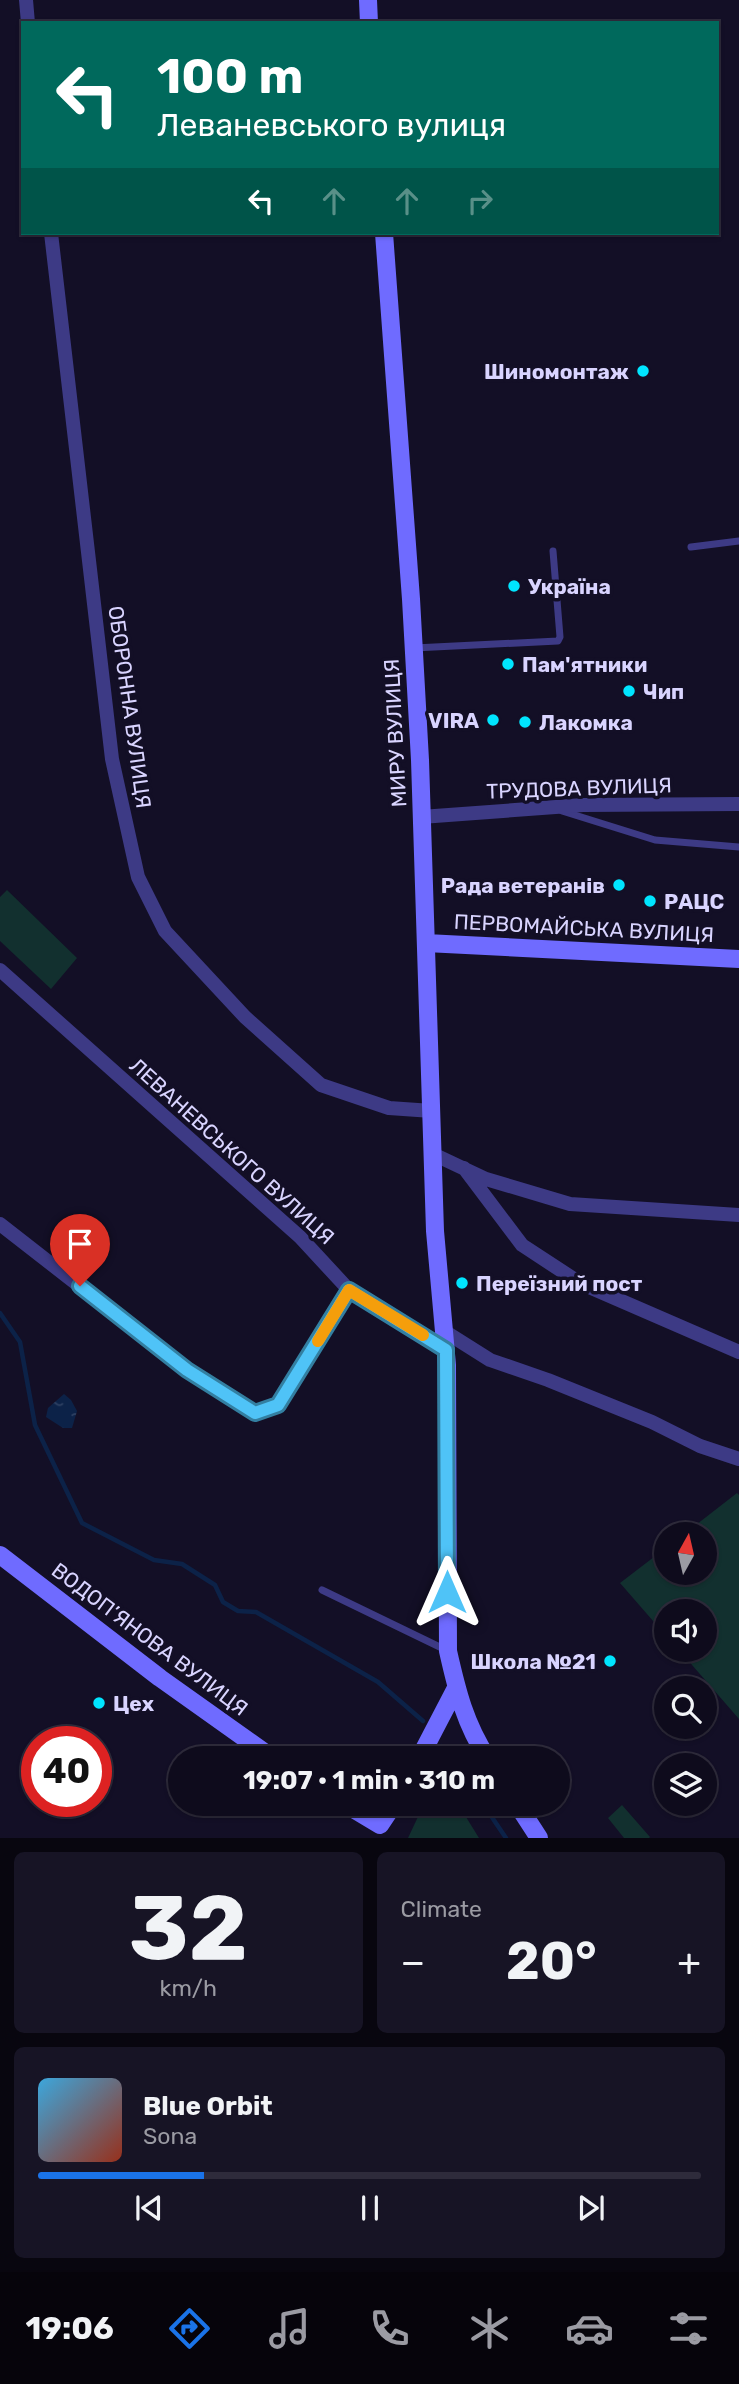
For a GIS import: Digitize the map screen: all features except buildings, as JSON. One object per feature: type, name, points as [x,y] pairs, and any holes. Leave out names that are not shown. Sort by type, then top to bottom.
[{"type":"street","points":[[26,0],[28,21]]},
{"type":"street","points":[[368,0],[369,21]]},
{"type":"street","name":"ОБОРОННА ВУЛИЦЯ","points":[[51,235],[112,759],[138,877],[164,931],[245,1017],[321,1085],[389,1108],[432,1111]]},
{"type":"street","name":"МИРУ ВУЛИЦЯ","points":[[384,235],[414,648],[435,1231],[446,1350],[448,1651],[471,1734],[479,1746]]},
{"type":"street","name":"ТРУДОВА ВУЛИЦЯ","points":[[421,817],[583,805],[739,804]]},
{"type":"street","name":"ПЕРВОМАЙСЬКА ВУЛИЦЯ","points":[[426,943],[739,959]]},
{"type":"street","name":"ЛЕВАНЕВСЬКОГО ВУЛИЦЯ","points":[[0,970],[300,1237],[349,1290],[446,1350]]},
{"type":"street","points":[[433,1154],[486,1179],[570,1204],[739,1215]]},
{"type":"street","points":[[464,1168],[522,1245],[580,1283],[739,1352]]},
{"type":"street","points":[[0,1224],[187,1370],[255,1413],[278,1405],[349,1290]]},
{"type":"street","points":[[444,1331],[490,1360],[548,1380],[652,1422],[700,1446],[739,1460]]},
{"type":"street","name":"ВОДОП’ЯНОВА ВУЛИЦЯ","points":[[0,1555],[160,1678],[256,1746]]},
{"type":"street","points":[[426,1746],[457,1688]]},
{"type":"street","points":[[359,1816],[377,1831],[386,1816]]},
{"type":"street","points":[[525,1816],[539,1838]]},
{"type":"lane","points":[[691,547],[739,541]]},
{"type":"lane","points":[[414,648],[558,641],[560,637],[553,551]]},
{"type":"lane","points":[[551,808],[655,840],[739,847]]},
{"type":"lane","points":[[322,1590],[448,1651]]},
{"type":"green space","points":[[7,890],[77,958],[51,989],[0,941],[0,897]]},
{"type":"green space","points":[[737,1493],[739,1495],[739,1719],[717,1694],[717,1676],[702,1676],[689,1662],[717,1662],[717,1599],[654,1599],[654,1622],[620,1583],[654,1557],[654,1586],[718,1586],[718,1522],[700,1522]]},
{"type":"green space","points":[[622,1805],[649,1838],[624,1838],[608,1818]]},
{"type":"green space","points":[[418,1816],[465,1816],[479,1838],[408,1838]]},
{"type":"water","points":[[64,1394],[77,1411],[72,1428],[63,1428],[46,1417],[48,1408]]},
{"type":"waterway","points":[[0,1313],[20,1342],[35,1425],[82,1523],[154,1560],[182,1564],[215,1585],[223,1602],[238,1611],[256,1612],[378,1682],[423,1721]]},
{"type":"waterway","points":[[491,1816],[506,1838]]},
{"type":"slow traffic","points":[[318,1341],[349,1290],[423,1335]]},
{"type":"place","name":"Шиномонтаж","points":[[643,371]]},
{"type":"place","name":"Україна","points":[[514,586]]},
{"type":"place","name":"Пам'ятники","points":[[508,664]]},
{"type":"place","name":"Чип","points":[[629,691]]},
{"type":"place","name":"VIRA","points":[[493,720]]},
{"type":"place","name":"Лакомка","points":[[525,722]]},
{"type":"place","name":"Рада ветеранів","points":[[619,885]]},
{"type":"place","name":"РАЦС","points":[[650,901]]},
{"type":"place","name":"Переїзний пост","points":[[462,1283]]},
{"type":"place","name":"Школа №21","points":[[610,1661]]},
{"type":"place","name":"Цех","points":[[99,1703]]},
{"type":"route","points":[[80,1286],[187,1370],[255,1413],[278,1405],[349,1290],[446,1350],[447,1592]]}]
